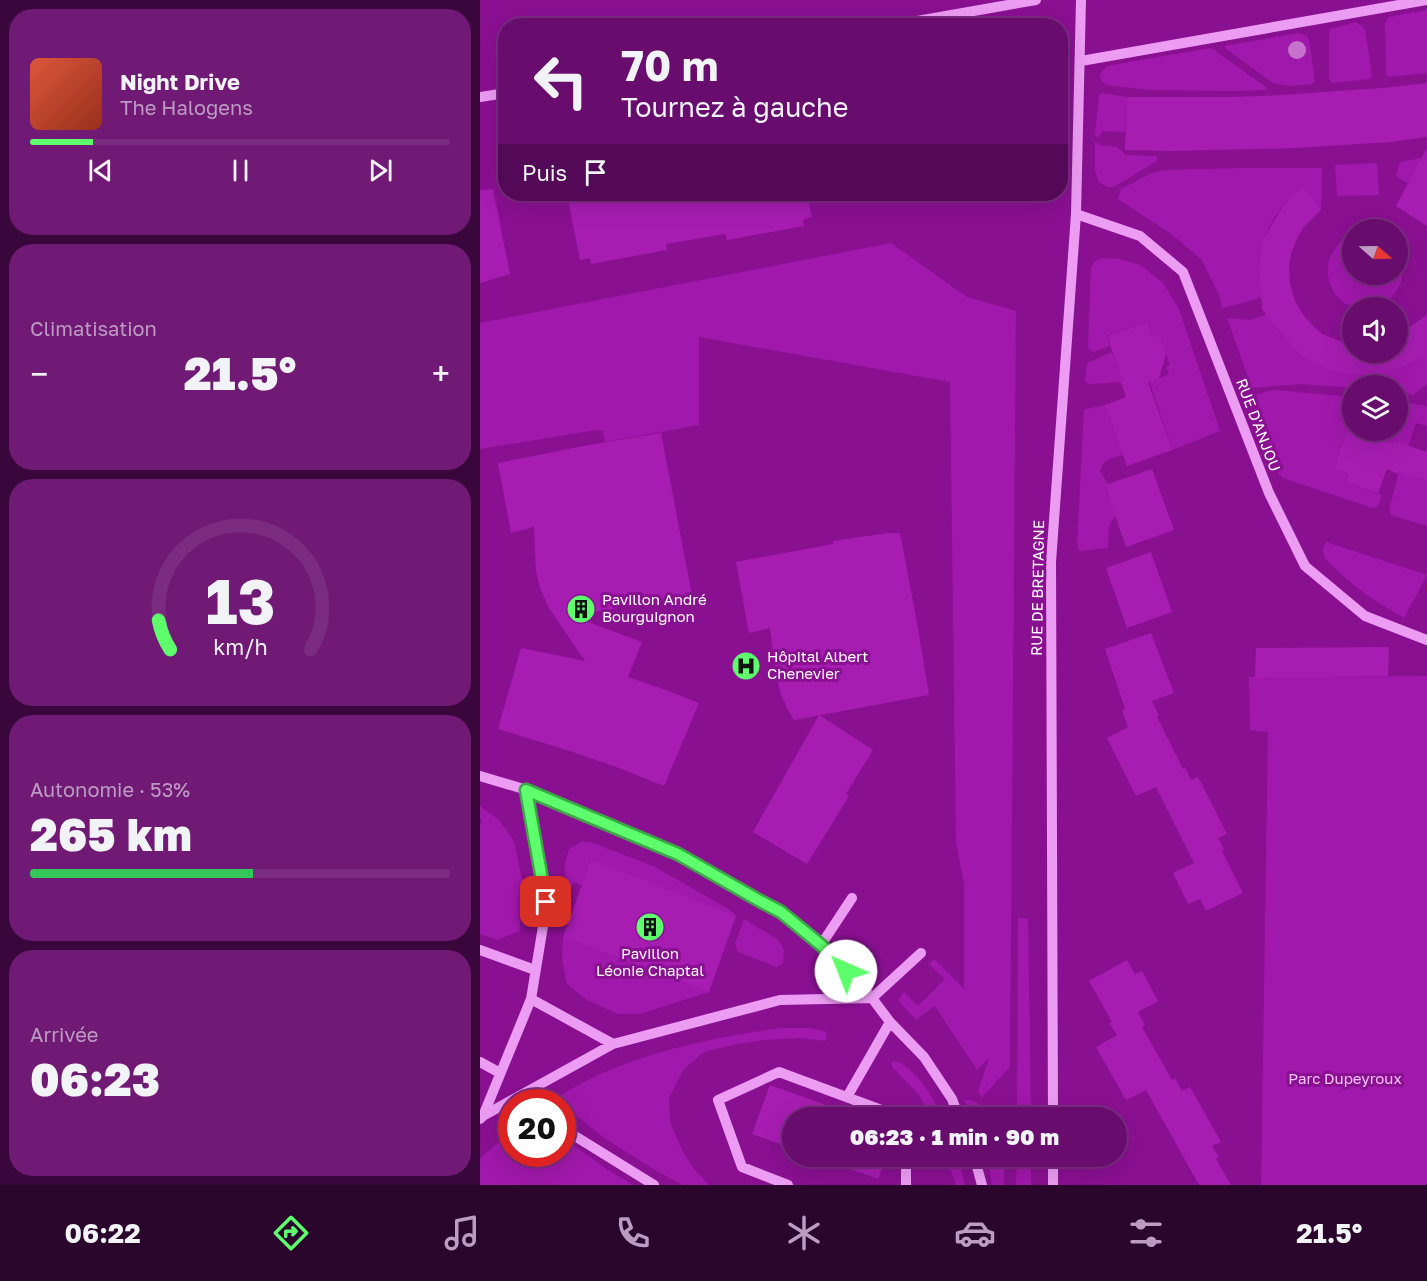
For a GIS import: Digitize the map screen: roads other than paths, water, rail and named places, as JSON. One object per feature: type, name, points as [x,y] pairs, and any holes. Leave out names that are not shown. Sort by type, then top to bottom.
[{"type":"street","points":[[963,0],[965,12]]},
{"type":"street","points":[[932,18],[1036,0]]},
{"type":"street","name":"RUE DE BRETAGNE","points":[[1053,1107],[1051,562],[1076,214],[1082,0]]},
{"type":"street","points":[[1081,61],[1427,0]]},
{"type":"street","points":[[480,97],[498,94]]},
{"type":"street","name":"RUE D'ANJOU","points":[[1076,214],[1140,236],[1183,272],[1269,493],[1305,566],[1365,616],[1427,640]]},
{"type":"street","points":[[480,776],[526,790],[678,854],[781,912],[821,945],[872,998],[890,1022],[924,1058],[955,1107]]},
{"type":"street","points":[[482,1118],[531,999],[546,902],[526,790]]},
{"type":"street","points":[[821,945],[852,898]]},
{"type":"street","points":[[480,950],[535,970]]},
{"type":"street","points":[[538,1089],[614,1044],[780,999],[872,998],[921,953]]},
{"type":"street","points":[[531,999],[614,1044]]},
{"type":"street","points":[[847,1097],[890,1022]]},
{"type":"street","points":[[480,1062],[500,1073]]},
{"type":"street","points":[[788,1185],[742,1167],[718,1100],[779,1072],[874,1107]]},
{"type":"street","points":[[482,1118],[498,1110]]},
{"type":"street","points":[[576,1137],[654,1185]]},
{"type":"street","points":[[906,1167],[906,1185]]},
{"type":"street","points":[[977,1167],[982,1185]]},
{"type":"street","points":[[1053,1167],[1053,1185]]},
{"type":"place","name":"Pavillon André Bourguignon","points":[[581,609]]},
{"type":"place","name":"Hôpital Albert Chenevier","points":[[746,666]]},
{"type":"place","name":"Pavillon Léonie Chaptal","points":[[650,927]]},
{"type":"park label","name":"Parc Dupeyroux","points":[[1345,1079]]}]
